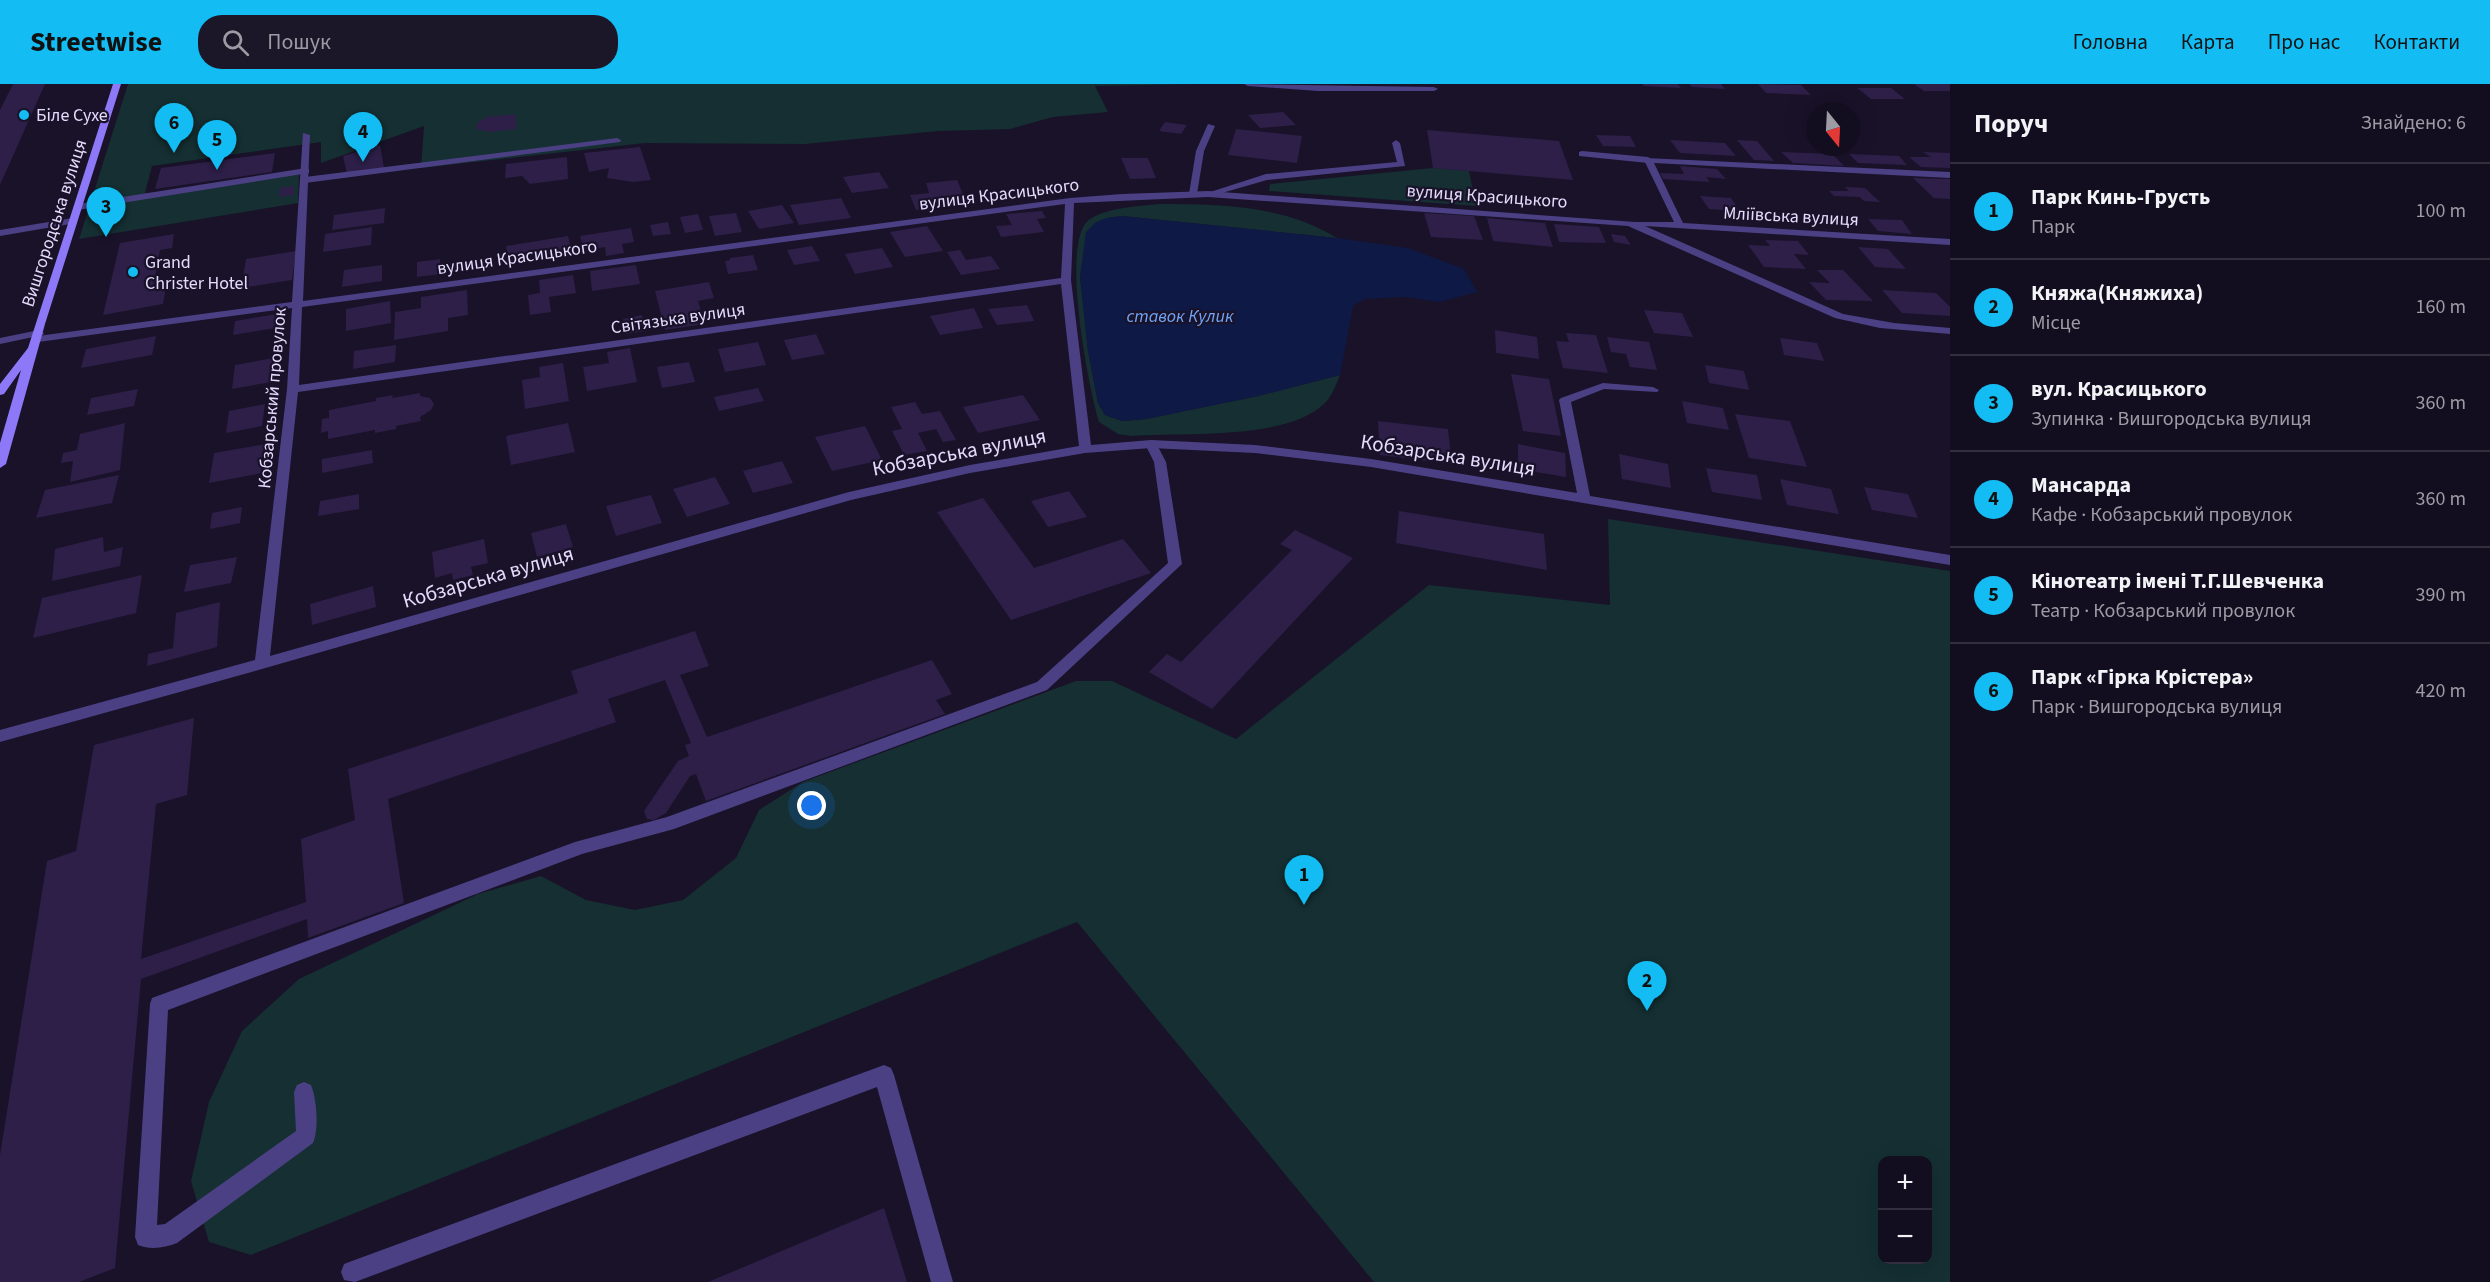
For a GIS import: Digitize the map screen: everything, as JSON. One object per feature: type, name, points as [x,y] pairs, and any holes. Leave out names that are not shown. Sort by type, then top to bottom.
[{"type":"main road","name":"Вишгородська вулиця","points":[[0,464],[117,84]]},
{"type":"main road","name":"Вишгородська вулиця","points":[[0,392],[38,336]]},
{"type":"street","points":[[1248,84],[1318,89],[1434,89]]},
{"type":"street","points":[[1193,194],[1200,151],[1211,126]]},
{"type":"street","name":"Кобзарський провулок","points":[[262,664],[293,389],[306,175],[306,135]]},
{"type":"street","points":[[78,207],[306,175],[618,140]]},
{"type":"street","points":[[1208,194],[1266,177],[1402,164],[1396,143]]},
{"type":"street","points":[[1582,154],[1648,160],[1950,175]]},
{"type":"street","points":[[1648,160],[1680,226]]},
{"type":"street","name":"вулиця Красицького","points":[[0,341],[1070,201],[1193,194],[1630,223],[1839,316],[1885,326],[1950,331]]},
{"type":"street","points":[[1070,201],[1066,280],[1085,449]]},
{"type":"street","points":[[0,233],[73,221]]},
{"type":"street","name":"Мліївська вулиця","points":[[1630,223],[1950,242]]},
{"type":"street","name":"Світязька вулиця","points":[[293,389],[1066,280]]},
{"type":"street","points":[[1584,499],[1565,400],[1603,386],[1653,390]]},
{"type":"street","points":[[303,1092],[306,1136],[169,1235],[146,1237],[159,1004],[581,847],[668,824],[1042,686],[1175,564],[1160,462],[1151,444]]},
{"type":"street","name":"Кобзарська вулиця","points":[[0,736],[262,664],[849,496],[970,469],[1085,449],[1151,444],[1255,449],[1359,462],[1950,560]]},
{"type":"street","points":[[352,1272],[884,1075],[942,1282]]},
{"type":"green space","points":[[128,84],[1198,84],[1095,86],[1108,112],[1053,117],[1010,129],[938,131],[805,144],[645,143],[421,168],[424,126],[321,163],[321,142],[152,166],[144,197],[299,174],[298,203],[79,239]]},
{"type":"green space","points":[[1433,168],[1469,171],[1476,206],[1269,191],[1270,184]]},
{"type":"green space","points":[[1159,204],[1228,206],[1273,213],[1316,227],[1337,238],[1122,216],[1107,218],[1080,276],[1088,351],[1098,403],[1105,415],[1122,421],[1146,419],[1258,396],[1340,375],[1332,394],[1325,403],[1308,415],[1286,424],[1233,432],[1132,436],[1118,434],[1099,422],[1089,380],[1080,321],[1076,263],[1079,240],[1085,224],[1099,214]]},
{"type":"green space","points":[[1608,519],[1950,571],[1950,1282],[1374,1282],[1077,922],[251,1255],[209,1242],[191,1181],[209,1102],[242,1031],[299,979],[478,894],[541,876],[586,900],[635,910],[683,900],[736,858],[759,810],[803,782],[1076,681],[1112,681],[1236,739],[1429,585],[1610,605]]},
{"type":"water","name":"ставок Кулик","points":[[1122,216],[1337,238],[1408,248],[1464,269],[1477,292],[1439,302],[1405,297],[1365,299],[1353,306],[1340,375],[1258,396],[1146,419],[1122,421],[1105,415],[1098,403],[1088,351],[1080,276],[1086,232],[1096,222]]},
{"type":"building","points":[[13,84],[45,84],[0,185],[0,110]]},
{"type":"building","points":[[1643,84],[1678,84],[1681,88],[1643,86]]},
{"type":"building","points":[[1689,84],[1721,84],[1725,89],[1692,87]]},
{"type":"building","points":[[1758,84],[1801,85],[1811,95],[1766,93]]},
{"type":"building","points":[[1914,84],[1950,84],[1950,91],[1924,91]]},
{"type":"building","points":[[1857,88],[1891,88],[1905,99],[1871,99]]},
{"type":"building","points":[[1283,112],[1296,125],[1260,128],[1248,115]]},
{"type":"building","points":[[515,114],[517,129],[490,132],[476,129],[477,123],[487,117]]},
{"type":"building","points":[[1165,122],[1187,125],[1181,134],[1159,131]]},
{"type":"building","points":[[1236,129],[1302,136],[1297,163],[1228,155]]},
{"type":"building","points":[[1427,130],[1559,141],[1573,180],[1433,168]]},
{"type":"building","points":[[1596,135],[1630,136],[1636,147],[1603,146]]},
{"type":"building","points":[[1670,140],[1725,143],[1736,156],[1680,153]]},
{"type":"building","points":[[1737,140],[1757,141],[1774,161],[1754,160]]},
{"type":"building","points":[[380,145],[384,168],[347,174],[343,156]]},
{"type":"building","points":[[640,147],[651,180],[633,182],[607,178],[609,168],[589,172],[584,153]]},
{"type":"building","points":[[1781,152],[1806,153],[1806,156],[1834,156],[1844,166],[1793,163]]},
{"type":"building","points":[[1923,152],[1950,153],[1950,168],[1921,167],[1909,157],[1931,157]]},
{"type":"building","points":[[275,153],[272,172],[155,189],[161,168]]},
{"type":"building","points":[[1851,156],[1899,156],[1907,165],[1858,163]]},
{"type":"building","points":[[567,157],[568,179],[530,184],[522,176],[505,178],[506,164]]},
{"type":"building","points":[[1121,158],[1148,158],[1156,178],[1130,179]]},
{"type":"building","points":[[1680,166],[1717,169],[1726,179],[1706,177],[1710,182],[1663,179],[1660,173],[1684,174]]},
{"type":"building","points":[[879,172],[889,188],[852,193],[843,177]]},
{"type":"building","points":[[1913,178],[1950,179],[1950,199],[1934,198]]},
{"type":"building","points":[[957,180],[968,206],[916,210],[910,195],[929,193],[926,183]]},
{"type":"building","points":[[294,186],[294,195],[279,197],[280,188]]},
{"type":"building","points":[[1845,187],[1865,188],[1880,202],[1864,201],[1860,197],[1834,196],[1829,191],[1849,191]]},
{"type":"building","points":[[1700,196],[1731,198],[1740,211],[1709,209]]},
{"type":"building","points":[[841,198],[851,218],[799,225],[790,205]]},
{"type":"building","points":[[782,205],[794,223],[759,229],[748,211]]},
{"type":"building","points":[[385,208],[384,223],[332,230],[334,215]]},
{"type":"building","points":[[1042,211],[1046,218],[1037,219],[1044,232],[1001,237],[996,226],[1012,225],[1006,214]]},
{"type":"building","points":[[736,213],[742,232],[715,236],[709,216]]},
{"type":"building","points":[[1424,213],[1474,216],[1483,240],[1431,237]]},
{"type":"building","points":[[698,214],[703,230],[685,233],[680,217]]},
{"type":"building","points":[[1487,218],[1545,223],[1553,247],[1493,241]]},
{"type":"building","points":[[1868,219],[1902,220],[1912,234],[1878,231]]},
{"type":"building","points":[[668,222],[671,234],[653,236],[650,225]]},
{"type":"building","points":[[1554,224],[1599,227],[1606,243],[1559,242]]},
{"type":"building","points":[[927,226],[943,251],[905,257],[890,232]]},
{"type":"building","points":[[372,227],[371,245],[323,252],[325,234]]},
{"type":"building","points":[[631,228],[634,242],[622,244],[624,253],[606,256],[605,247],[584,251],[580,236]]},
{"type":"building","points":[[174,234],[172,248],[160,250],[153,289],[166,287],[163,304],[103,315],[120,243]]},
{"type":"building","points":[[1611,234],[1625,236],[1631,245],[1614,242]]},
{"type":"building","points":[[568,236],[571,248],[508,258],[506,246]]},
{"type":"building","points":[[1765,240],[1798,241],[1809,255],[1794,254],[1806,269],[1764,267],[1748,245],[1770,246]]},
{"type":"building","points":[[812,246],[820,261],[794,265],[787,250]]},
{"type":"building","points":[[1858,247],[1888,249],[1906,269],[1875,267]]},
{"type":"building","points":[[882,248],[893,267],[855,274],[845,254]]},
{"type":"building","points":[[960,250],[966,260],[991,256],[1000,269],[961,275],[947,252]]},
{"type":"building","points":[[296,251],[292,280],[241,288],[246,259]]},
{"type":"building","points":[[753,255],[758,270],[728,274],[725,261],[730,258]]},
{"type":"building","points":[[440,259],[440,274],[417,277],[417,262]]},
{"type":"building","points":[[382,265],[382,281],[342,287],[344,270]]},
{"type":"building","points":[[636,265],[640,284],[592,291],[590,271]]},
{"type":"building","points":[[1817,270],[1843,270],[1873,301],[1826,300],[1809,282],[1830,283]]},
{"type":"building","points":[[573,275],[576,293],[549,297],[551,312],[530,315],[528,295],[540,293],[539,280]]},
{"type":"building","points":[[709,282],[714,298],[698,301],[705,324],[665,330],[655,291]]},
{"type":"building","points":[[467,290],[468,315],[448,318],[448,331],[394,340],[395,312],[421,308],[421,297]]},
{"type":"building","points":[[1882,290],[1936,293],[1950,307],[1950,316],[1902,313]]},
{"type":"building","points":[[390,301],[391,323],[346,331],[346,309]]},
{"type":"building","points":[[1027,305],[1034,321],[997,325],[988,309]]},
{"type":"building","points":[[974,308],[983,328],[940,335],[930,316]]},
{"type":"building","points":[[1644,310],[1682,313],[1693,337],[1654,333]]},
{"type":"building","points":[[277,314],[276,328],[233,335],[235,321]]},
{"type":"building","points":[[642,315],[646,331],[626,334],[623,319]]},
{"type":"building","points":[[1495,330],[1537,337],[1539,359],[1496,353]]},
{"type":"building","points":[[1566,333],[1596,335],[1608,373],[1563,368],[1556,341],[1569,342]]},
{"type":"building","points":[[816,334],[825,354],[792,360],[784,340]]},
{"type":"building","points":[[156,336],[152,355],[81,368],[86,349]]},
{"type":"building","points":[[1607,337],[1649,342],[1657,370],[1630,367],[1626,354],[1611,352]]},
{"type":"building","points":[[1780,338],[1817,343],[1824,361],[1784,355]]},
{"type":"building","points":[[758,342],[766,365],[725,372],[718,349]]},
{"type":"building","points":[[396,345],[395,362],[353,369],[354,351]]},
{"type":"building","points":[[630,348],[637,382],[587,391],[583,367],[609,363],[607,352]]},
{"type":"building","points":[[273,358],[271,382],[232,389],[235,365]]},
{"type":"building","points":[[689,362],[695,382],[662,388],[657,367]]},
{"type":"building","points":[[563,363],[569,401],[525,409],[522,380],[540,377],[539,367]]},
{"type":"building","points":[[1705,365],[1744,371],[1749,390],[1709,383]]},
{"type":"building","points":[[1511,374],[1549,379],[1561,436],[1523,431]]},
{"type":"building","points":[[758,388],[764,401],[719,411],[714,397]]},
{"type":"building","points":[[138,389],[134,406],[87,415],[91,398]]},
{"type":"building","points":[[420,393],[420,396],[430,398],[434,404],[431,410],[420,417],[421,421],[396,426],[396,429],[375,433],[375,430],[328,439],[328,431],[321,433],[322,419],[329,418],[329,410],[376,401],[376,398],[393,395],[392,398]]},
{"type":"building","points":[[1023,395],[1040,420],[978,433],[963,407]]},
{"type":"building","points":[[1682,401],[1723,408],[1729,430],[1687,423]]},
{"type":"building","points":[[915,402],[922,414],[940,411],[956,440],[943,442],[936,429],[918,433],[927,451],[904,455],[892,431],[902,429],[891,407]]},
{"type":"building","points":[[265,404],[262,426],[226,433],[229,411]]},
{"type":"building","points":[[1735,414],[1790,421],[1807,467],[1749,458]]},
{"type":"building","points":[[1378,421],[1448,429],[1452,464],[1380,455]]},
{"type":"building","points":[[125,423],[120,470],[70,482],[73,461],[61,463],[63,453],[77,450],[80,434]]},
{"type":"building","points":[[568,423],[575,452],[511,465],[506,436]]},
{"type":"building","points":[[865,426],[882,460],[832,471],[815,437]]},
{"type":"building","points":[[272,443],[268,472],[209,483],[214,453]]},
{"type":"building","points":[[1518,444],[1565,453],[1566,477],[1518,469]]},
{"type":"building","points":[[372,450],[373,463],[322,473],[322,459]]},
{"type":"building","points":[[1619,454],[1668,464],[1671,488],[1622,479]]},
{"type":"building","points":[[782,461],[793,483],[753,493],[743,471]]},
{"type":"building","points":[[1706,468],[1757,475],[1762,500],[1712,492]]},
{"type":"building","points":[[119,475],[112,503],[36,518],[45,490]]},
{"type":"building","points":[[715,477],[730,504],[687,517],[673,489]]},
{"type":"building","points":[[1780,479],[1831,489],[1839,514],[1787,505]]},
{"type":"building","points":[[1864,487],[1908,494],[1918,518],[1872,510]]},
{"type":"building","points":[[1069,491],[1087,517],[1048,527],[1031,501]]},
{"type":"building","points":[[359,494],[359,509],[318,516],[320,501]]},
{"type":"building","points":[[651,495],[662,523],[616,536],[606,506]]},
{"type":"building","points":[[983,498],[1034,568],[1123,539],[1151,573],[1011,620],[937,512]]},
{"type":"building","points":[[242,507],[240,523],[210,529],[212,513]]},
{"type":"building","points":[[1399,511],[1544,534],[1547,570],[1396,543]]},
{"type":"building","points":[[566,524],[573,547],[537,557],[531,533]]},
{"type":"building","points":[[1295,530],[1353,558],[1212,709],[1149,672],[1167,654],[1181,662],[1292,550],[1280,544]]},
{"type":"building","points":[[103,537],[104,552],[123,547],[120,566],[52,581],[55,549]]},
{"type":"building","points":[[484,539],[488,563],[471,567],[473,575],[453,580],[452,573],[435,578],[432,552]]},
{"type":"building","points":[[237,557],[231,583],[184,592],[190,565]]},
{"type":"building","points":[[142,575],[136,613],[33,638],[42,598]]},
{"type":"building","points":[[373,586],[376,607],[312,625],[310,604]]},
{"type":"building","points":[[220,602],[217,647],[147,666],[148,654],[173,648],[176,613]]},
{"type":"building","points":[[695,631],[709,666],[680,675],[707,737],[932,660],[952,694],[936,700],[945,714],[706,801],[696,774],[690,776],[666,813],[654,820],[647,819],[644,811],[678,761],[689,756],[685,745],[691,743],[665,680],[608,699],[616,722],[388,799],[404,903],[308,938],[307,919],[141,979],[115,1268],[79,1282],[0,1282],[0,1155],[47,861],[76,851],[94,745],[194,718],[187,795],[156,804],[141,959],[306,902],[301,839],[355,820],[348,769],[578,693],[571,671]]},
{"type":"building","points":[[884,1208],[907,1282],[708,1282]]},
{"type":"place","name":"Біле Сухе","points":[[24,115]]},
{"type":"place","name":"Парк «Гірка Крістера»","points":[[174,153]]},
{"type":"place","name":"Мансарда","points":[[363,162]]},
{"type":"place","name":"Кінотеатр імені Т.Г.Шевченка","points":[[217,170]]},
{"type":"place","name":"вул. Красицького","points":[[106,237]]},
{"type":"place","name":"Grand Christer Hotel","points":[[133,272]]},
{"type":"place","name":"Парк Кинь-Грусть","points":[[1304,905]]},
{"type":"place","name":"Княжа(Княжиха)","points":[[1647,1011]]}]
